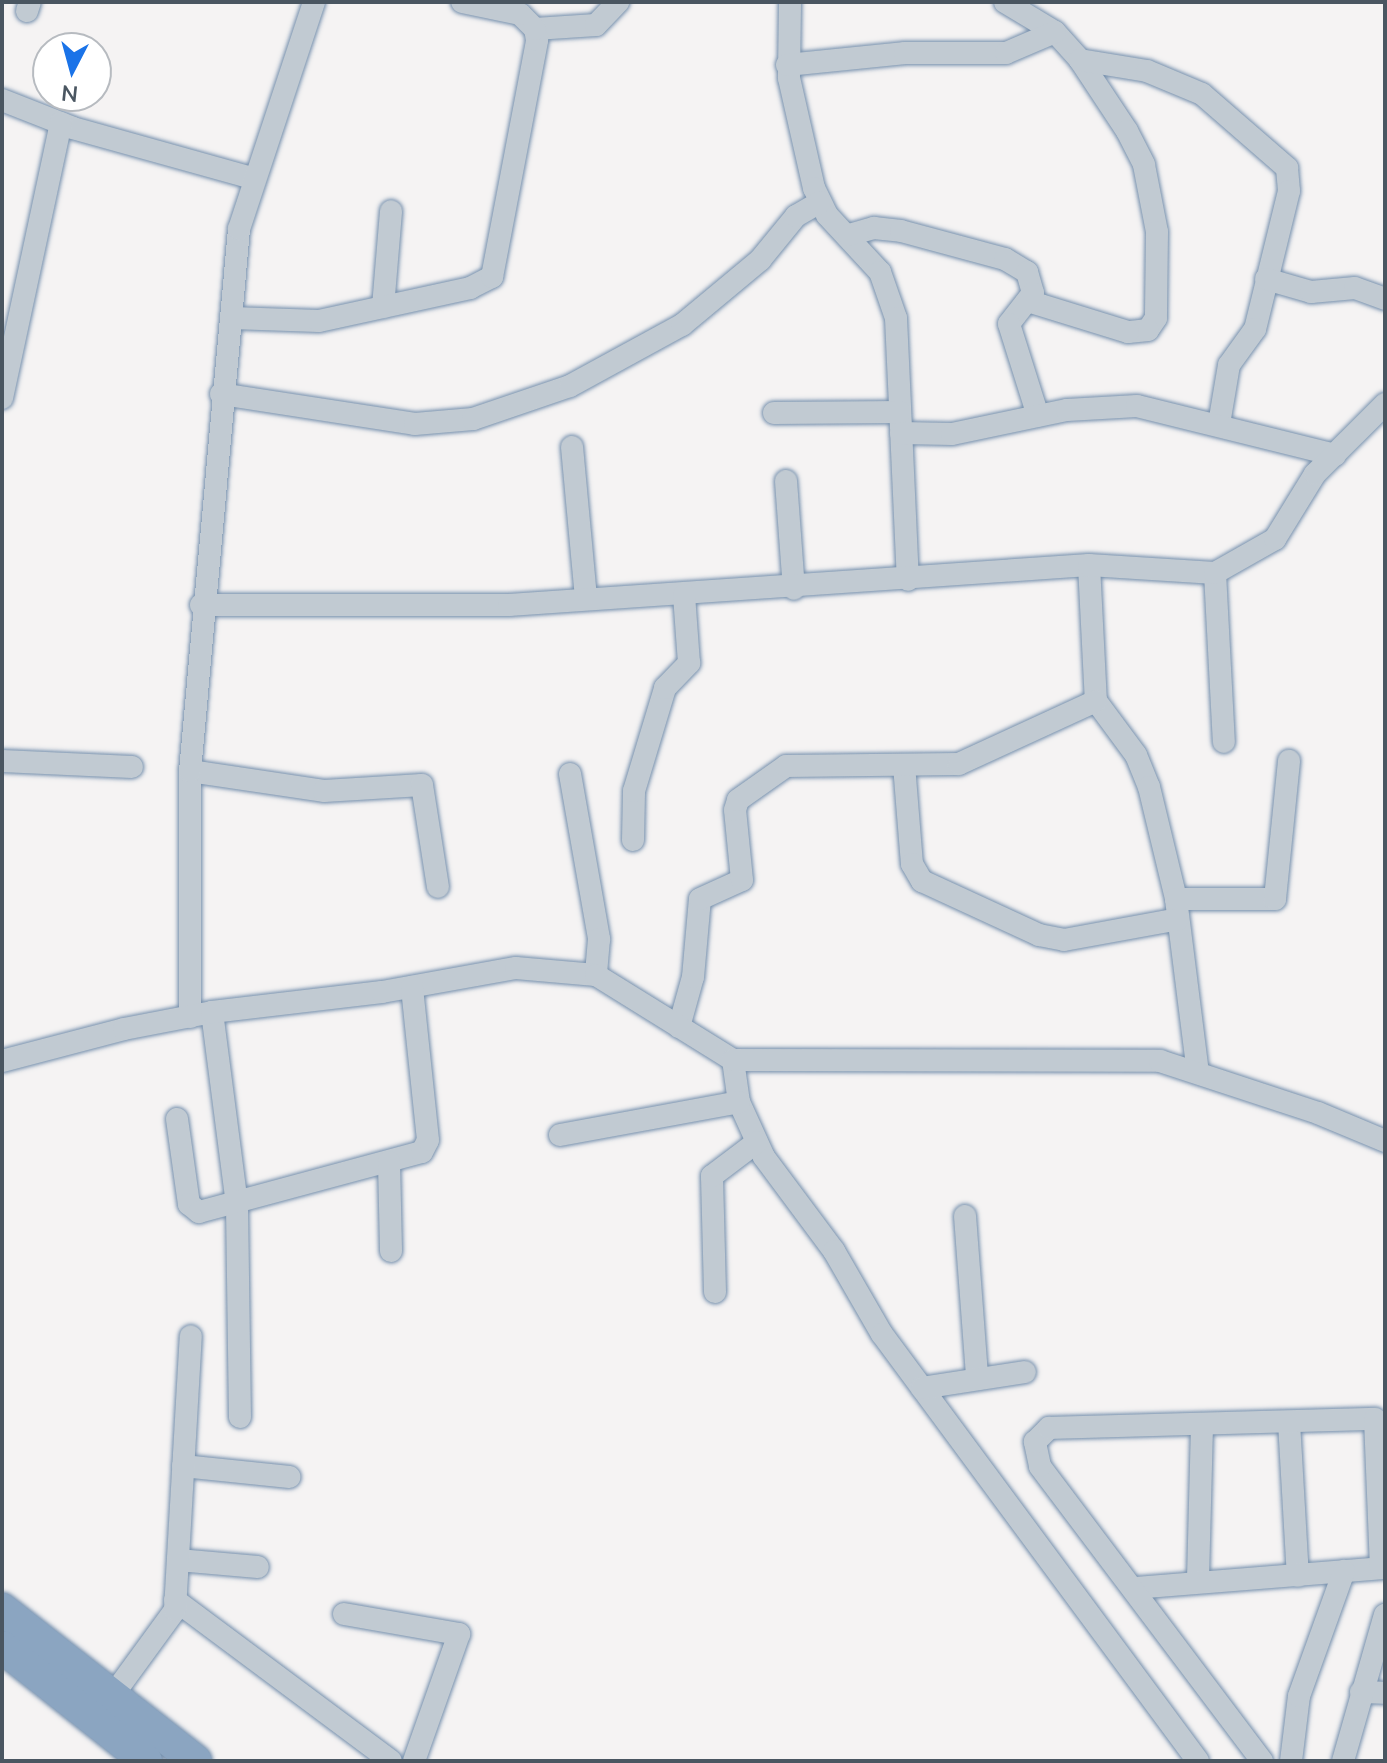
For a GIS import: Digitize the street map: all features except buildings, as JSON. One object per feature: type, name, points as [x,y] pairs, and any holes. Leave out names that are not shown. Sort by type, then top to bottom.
[{"type":"highway","points":[[2,1609],[196,1761]]},
{"type":"highway","points":[[2,1647],[146,1761]]},
{"type":"street","points":[[240,1417],[237,1205],[201,1014],[190,771],[201,605],[239,229],[252,178],[314,2]]},
{"type":"street","points":[[232,318],[308,323],[470,288],[492,277],[537,51],[535,29],[520,14],[462,2]]},
{"type":"street","points":[[535,29],[596,25],[618,2]]},
{"type":"street","points":[[790,2],[787,65],[820,202],[880,272],[893,304],[908,580]]},
{"type":"street","points":[[1005,2],[1055,32],[1080,60],[1144,165],[1157,232],[1156,318],[1148,330],[1128,332],[1028,301]]},
{"type":"street","points":[[787,65],[905,53],[1006,53],[1055,32]]},
{"type":"street","points":[[1080,60],[1147,71],[1202,94],[1283,159],[1289,191],[1252,336],[1229,365],[1219,424]]},
{"type":"street","points":[[2,100],[61,123],[252,178]]},
{"type":"street","points":[[2,398],[61,123]]},
{"type":"street","points":[[221,394],[415,424],[473,419],[570,386],[682,325],[760,260],[796,216],[820,202]]},
{"type":"street","points":[[383,307],[391,211]]},
{"type":"street","points":[[849,235],[885,228],[1005,259],[1031,277],[1028,301],[1009,324],[1038,416]]},
{"type":"street","points":[[1266,279],[1311,292],[1355,288],[1385,299]]},
{"type":"street","points":[[201,605],[509,605],[586,597],[794,589],[1089,565],[1215,573],[1275,539],[1315,474],[1385,404]]},
{"type":"street","points":[[774,413],[900,423],[952,434],[1038,416],[1137,406],[1335,455]]},
{"type":"street","points":[[572,447],[586,597]]},
{"type":"street","points":[[786,481],[794,589]]},
{"type":"street","points":[[1089,565],[1096,701],[1136,755],[1149,787],[1177,909],[1198,1073]]},
{"type":"street","points":[[1215,573],[1224,742]]},
{"type":"street","points":[[633,840],[634,791],[665,688],[689,663],[684,595]]},
{"type":"street","points":[[679,1027],[693,977],[700,899],[742,880],[735,810],[738,800],[786,766],[959,764],[1096,701]]},
{"type":"street","points":[[2,761],[132,767]]},
{"type":"street","points":[[904,765],[912,864],[922,881],[1039,935],[1064,940],[1177,909],[1275,899],[1289,761]]},
{"type":"street","points":[[190,771],[324,791],[422,785],[438,887]]},
{"type":"street","points":[[570,774],[599,939],[596,975]]},
{"type":"street","points":[[2,1061],[201,1014],[412,987],[516,968],[596,975],[733,1060],[1160,1061],[1385,1141]]},
{"type":"street","points":[[177,1119],[192,1210],[237,1205],[389,1162],[427,1148],[412,987]]},
{"type":"street","points":[[733,1060],[739,1102],[757,1142],[922,1388],[1198,1761]]},
{"type":"street","points":[[560,1135],[739,1102]]},
{"type":"street","points":[[715,1292],[712,1176],[757,1142]]},
{"type":"street","points":[[389,1162],[391,1251]]},
{"type":"street","points":[[965,1216],[977,1376]]},
{"type":"street","points":[[113,1695],[171,1621],[178,1560],[191,1336]]},
{"type":"street","points":[[922,1388],[977,1376],[1025,1372]]},
{"type":"street","points":[[1135,1588],[1198,1579],[1298,1576],[1383,1568],[1375,1419],[1049,1428],[1035,1442],[1040,1466],[1135,1588],[1262,1761]]},
{"type":"street","points":[[1289,1422],[1298,1576]]},
{"type":"street","points":[[1198,1579],[1202,1426]]},
{"type":"street","points":[[183,1466],[289,1477]]},
{"type":"street","points":[[178,1560],[258,1567]]},
{"type":"street","points":[[1291,1761],[1299,1696],[1344,1571]]},
{"type":"street","points":[[175,1600],[391,1761]]},
{"type":"street","points":[[344,1614],[459,1634],[414,1761]]},
{"type":"street","points":[[1343,1761],[1385,1615]]},
{"type":"street","points":[[1361,1692],[1385,1693]]}]
